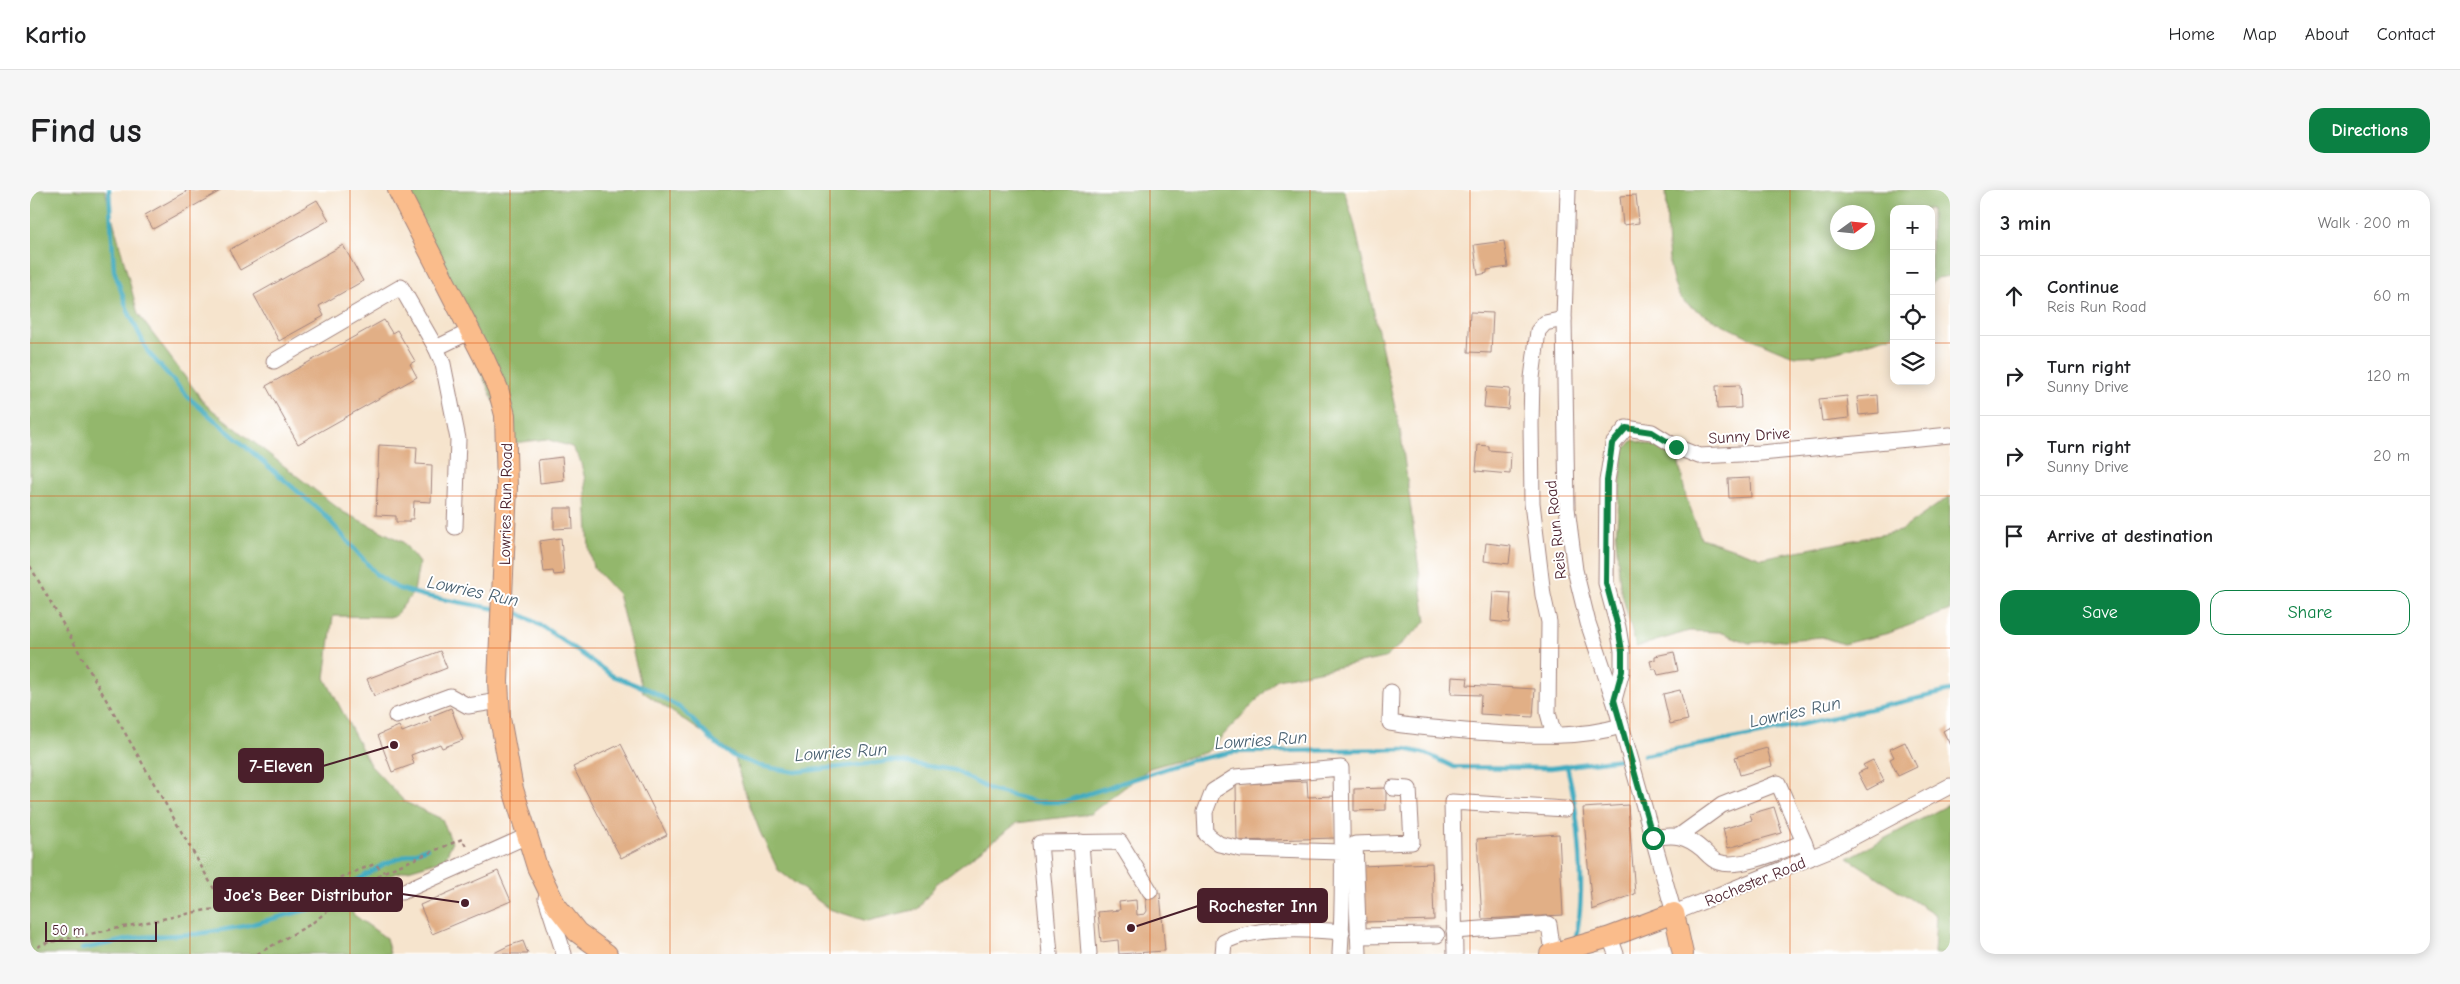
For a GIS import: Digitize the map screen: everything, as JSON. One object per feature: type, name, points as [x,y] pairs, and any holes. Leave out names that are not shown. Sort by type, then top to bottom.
[{"type":"main road","name":"Lowries Run Road","points":[[398,190],[471,331],[498,389],[506,428],[507,488],[498,641],[499,701],[506,757],[537,867]]},
{"type":"main road","points":[[537,867],[555,904],[566,921],[590,944],[607,954]]},
{"type":"main road","points":[[1674,913],[1683,954]]},
{"type":"main road","name":"Rochester Road","points":[[1563,950],[1613,945],[1674,913]]},
{"type":"street","name":"Reis Run Road","points":[[1568,190],[1564,319],[1567,508],[1579,588],[1588,623],[1614,700],[1674,913]]},
{"type":"street","points":[[274,361],[401,287],[436,348],[443,364],[458,439],[455,527]]},
{"type":"street","points":[[1554,735],[1548,713],[1550,622],[1543,595],[1532,503],[1532,378],[1538,331],[1545,322],[1564,319]]},
{"type":"street","points":[[436,348],[471,331]]},
{"type":"street","name":"Sunny Drive","points":[[1614,700],[1622,671],[1622,651],[1618,627],[1606,583],[1607,481],[1612,444],[1626,428],[1652,432],[1676,447],[1699,456],[1761,453],[1950,434]]},
{"type":"street","points":[[1391,692],[1390,723],[1544,737],[1576,734],[1621,726]]},
{"type":"street","points":[[396,716],[450,696],[468,706],[499,701]]},
{"type":"street","points":[[1340,954],[1342,932],[1342,852],[1341,768],[1235,776],[1213,791],[1205,812],[1206,834],[1219,844],[1241,849],[1342,852]]},
{"type":"street","points":[[1679,836],[1702,817],[1733,799],[1778,783],[1810,858]]},
{"type":"street","name":"Rochester Road","points":[[1674,913],[1810,858],[1876,827],[1950,786]]},
{"type":"street","points":[[1359,954],[1355,844],[1412,842],[1409,789],[1393,788]]},
{"type":"street","points":[[1454,954],[1452,802],[1566,809]]},
{"type":"street","points":[[402,892],[527,836]]},
{"type":"street","points":[[1653,838],[1679,836],[1696,844],[1713,860],[1727,864],[1776,853],[1804,842]]},
{"type":"street","points":[[1081,842],[1089,954]]},
{"type":"street","points":[[1050,954],[1040,843],[1120,842],[1150,891]]},
{"type":"street","name":"Lowries Run Road","points":[[537,867],[564,954]]},
{"type":"street","points":[[1454,930],[1549,924],[1563,950]]},
{"type":"street","points":[[1223,954],[1224,942],[1238,935],[1312,929],[1342,932]]},
{"type":"street","points":[[1358,936],[1437,935]]},
{"type":"path","points":[[30,566],[226,910]]},
{"type":"path","points":[[257,954],[311,924],[384,872],[462,839],[474,860]]},
{"type":"path","points":[[30,950],[46,943],[134,923],[206,910],[263,907],[375,864],[384,872]]},
{"type":"green space","points":[[30,190],[105,190],[138,314],[206,405],[343,512],[403,542],[419,563],[414,592],[394,617],[333,616],[325,678],[370,765],[405,802],[442,819],[452,843],[445,859],[341,890],[354,915],[386,938],[390,954],[30,954]]},
{"type":"green space","points":[[398,190],[1344,190],[1354,222],[1401,435],[1426,622],[1385,658],[1277,679],[1207,752],[1150,768],[1090,814],[1017,823],[937,883],[918,909],[867,921],[829,909],[778,870],[760,832],[743,787],[734,754],[643,692],[618,594],[593,567],[589,550],[585,479],[580,460],[572,447],[546,439],[507,444],[506,428]]},
{"type":"green space","points":[[1666,190],[1950,190],[1950,276],[1935,280],[1935,205],[1890,205],[1890,336],[1846,349],[1809,356],[1797,356],[1756,341],[1700,312],[1681,299],[1672,276],[1667,231]]},
{"type":"green space","points":[[1633,440],[1657,447],[1678,459],[1686,497],[1701,538],[1762,558],[1900,531],[1950,496],[1950,610],[1889,633],[1843,644],[1822,637],[1749,643],[1720,632],[1689,631],[1636,647],[1620,586],[1616,538],[1623,451]]},
{"type":"green space","points":[[1950,804],[1950,954],[1934,954],[1936,915],[1848,858]]},
{"type":"building","points":[[185,190],[222,190],[153,229],[145,215],[186,192]]},
{"type":"building","points":[[1636,195],[1639,223],[1623,225],[1620,196]]},
{"type":"building","points":[[317,200],[329,220],[240,270],[229,250]]},
{"type":"building","points":[[1504,241],[1508,267],[1487,270],[1487,273],[1478,275],[1474,245]]},
{"type":"building","points":[[343,245],[363,281],[319,306],[324,316],[279,341],[254,295]]},
{"type":"building","points":[[1470,312],[1493,313],[1491,353],[1468,352]]},
{"type":"building","points":[[384,320],[392,333],[397,330],[415,361],[410,364],[417,377],[298,444],[266,386]]},
{"type":"building","points":[[1740,385],[1741,408],[1717,409],[1716,386]]},
{"type":"building","points":[[1486,387],[1510,389],[1508,409],[1484,407]]},
{"type":"building","points":[[1878,395],[1879,413],[1859,415],[1857,397]]},
{"type":"building","points":[[1847,396],[1849,418],[1822,421],[1819,399]]},
{"type":"building","points":[[379,445],[417,447],[416,464],[432,465],[431,502],[414,501],[413,519],[409,519],[409,522],[396,522],[396,516],[376,515]]},
{"type":"building","points":[[1478,445],[1489,446],[1489,450],[1511,452],[1510,474],[1476,471]]},
{"type":"building","points":[[562,457],[564,480],[540,483],[538,460]]},
{"type":"building","points":[[1750,478],[1751,497],[1729,498],[1728,479]]},
{"type":"building","points":[[554,508],[572,508],[573,528],[554,529]]},
{"type":"building","points":[[561,538],[564,574],[554,575],[553,571],[544,572],[540,541]]},
{"type":"building","points":[[1486,543],[1511,546],[1509,564],[1484,561]]},
{"type":"building","points":[[1493,592],[1511,593],[1509,623],[1491,621]]},
{"type":"building","points":[[440,651],[447,668],[374,696],[367,679]]},
{"type":"building","points":[[1674,652],[1678,671],[1658,675],[1656,669],[1652,669],[1650,661],[1655,660],[1655,656]]},
{"type":"building","points":[[1452,677],[1468,678],[1467,685],[1535,689],[1533,717],[1480,714],[1481,695],[1451,694]]},
{"type":"building","points":[[1680,690],[1688,720],[1670,724],[1663,694]]},
{"type":"building","points":[[451,708],[463,740],[442,748],[440,744],[411,755],[414,764],[392,772],[378,735],[399,726],[402,732],[431,721],[429,717]]},
{"type":"building","points":[[1950,727],[1950,745],[1943,731]]},
{"type":"building","points":[[1905,742],[1917,767],[1898,776],[1890,759],[1894,757],[1890,749]]},
{"type":"building","points":[[621,744],[667,835],[621,858],[573,767]]},
{"type":"building","points":[[1767,748],[1772,766],[1740,775],[1735,757]]},
{"type":"building","points":[[1873,760],[1884,781],[1867,790],[1858,773],[1866,769],[1863,765]]},
{"type":"building","points":[[1307,781],[1308,797],[1334,796],[1335,838],[1237,841],[1236,784]]},
{"type":"building","points":[[1386,788],[1386,810],[1354,811],[1354,789]]},
{"type":"building","points":[[1628,805],[1635,894],[1592,910],[1583,808]]},
{"type":"building","points":[[1774,807],[1782,833],[1728,848],[1723,829],[1752,820],[1750,814]]},
{"type":"building","points":[[1559,834],[1563,915],[1482,919],[1477,839]]},
{"type":"building","points":[[1432,863],[1434,920],[1363,922],[1361,866]]},
{"type":"building","points":[[498,871],[511,901],[432,934],[420,905]]},
{"type":"building","points":[[1160,893],[1165,951],[1119,954],[1118,940],[1101,942],[1098,912],[1120,910],[1119,902],[1136,900],[1137,915],[1145,914],[1147,911],[1145,894]]},
{"type":"building","points":[[523,941],[528,954],[492,954],[508,946]]},
{"type":"waterway","name":"Lowries Run","points":[[109,190],[114,270],[128,311],[148,352],[190,399],[324,514],[377,575],[397,588],[425,596],[497,609]]},
{"type":"waterway","name":"Lowries Run","points":[[507,611],[520,614],[545,628],[613,676],[652,691],[682,709],[714,742],[733,756],[760,766],[795,772],[893,761],[954,770],[990,790],[1037,802],[1063,802],[1189,761],[1233,752],[1405,749],[1427,754],[1454,767],[1551,768],[1621,759]]},
{"type":"waterway","name":"Lowries Run","points":[[1644,755],[1759,734],[1950,691]]},
{"type":"waterway","points":[[1567,766],[1575,807],[1580,854],[1579,922],[1575,941]]},
{"type":"waterway","points":[[82,949],[141,937],[197,934],[245,926],[310,909],[384,864],[427,848]]},
{"type":"place","name":"7-Eleven","points":[[394,745]]},
{"type":"place","name":"Joe's Beer Distributor","points":[[465,903]]},
{"type":"place","name":"Rochester Inn","points":[[1131,928]]},
{"type":"route","points":[[1653,838],[1614,700],[1622,671],[1622,651],[1618,627],[1606,583],[1605,530],[1607,481],[1612,444],[1626,428],[1652,432],[1676,447]]}]
